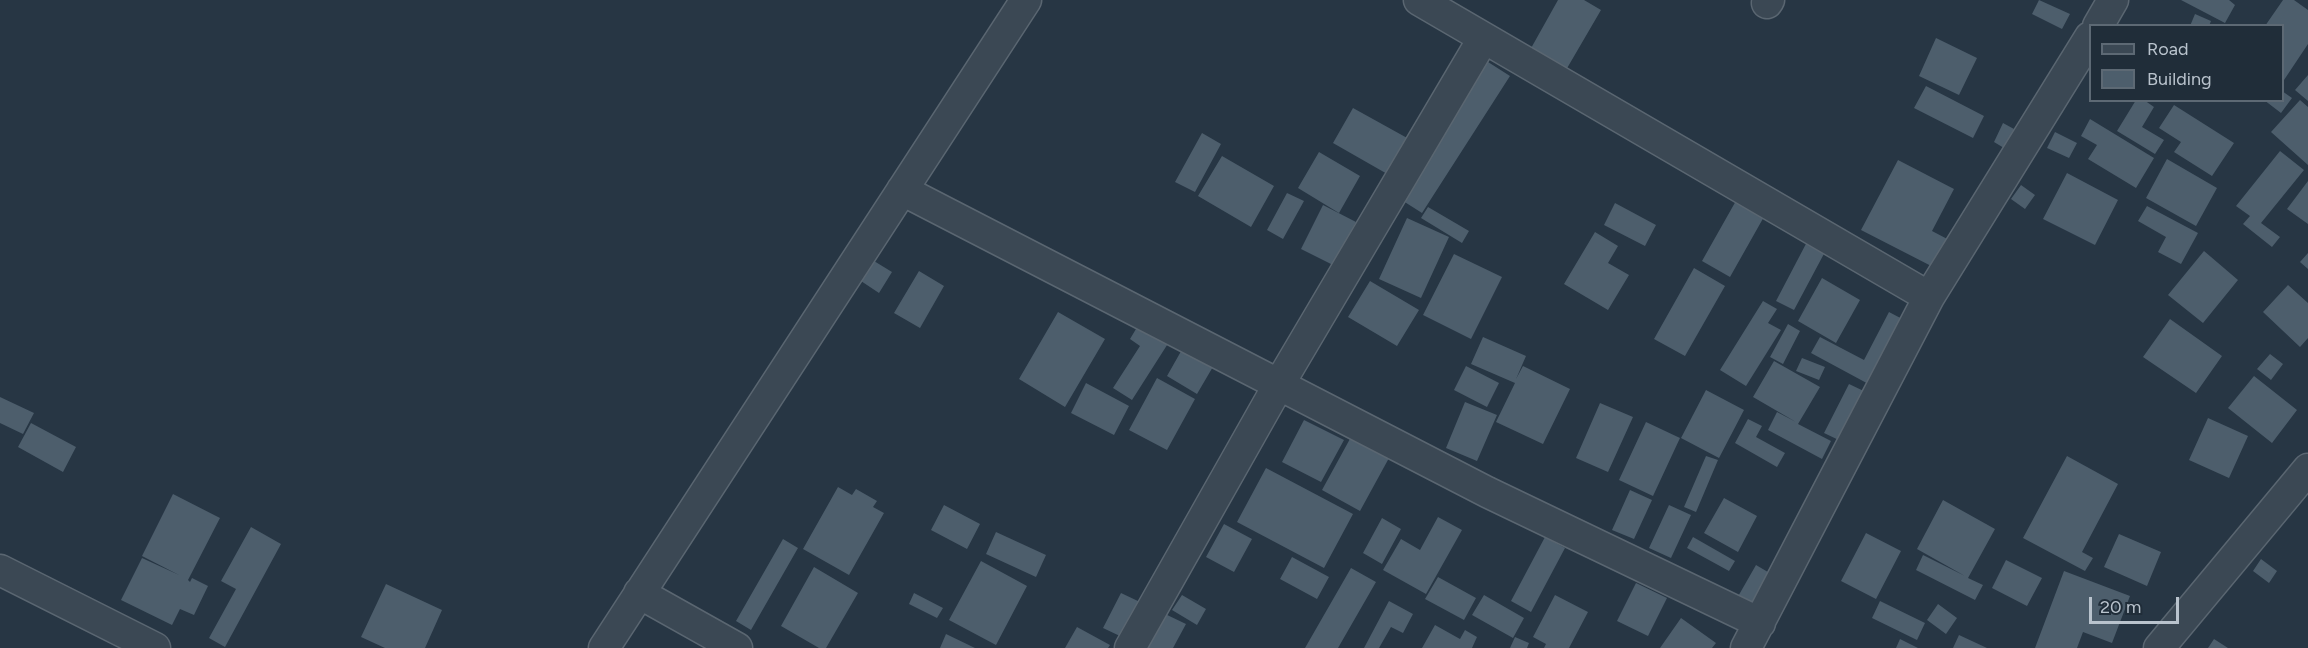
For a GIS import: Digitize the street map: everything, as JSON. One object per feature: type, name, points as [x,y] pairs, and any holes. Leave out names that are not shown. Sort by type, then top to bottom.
[{"type":"street","points":[[604,648],[1026,0]]},
{"type":"street","points":[[1419,0],[1929,297]]},
{"type":"street","points":[[2099,24],[2113,0]]},
{"type":"street","points":[[1130,648],[1278,386],[1483,39]]},
{"type":"street","points":[[902,190],[1487,492],[1753,636],[1929,297],[2089,40]]},
{"type":"street","points":[[2159,648],[2308,469]]},
{"type":"street","points":[[0,570],[155,648]]},
{"type":"street","points":[[639,593],[737,648]]},
{"type":"building","points":[[1558,0],[1584,0],[1601,10],[1566,70],[1530,50]]},
{"type":"building","points":[[2039,0],[2070,14],[2062,29],[2032,14]]},
{"type":"building","points":[[2181,0],[2229,0],[2235,5],[2225,23]]},
{"type":"building","points":[[2283,0],[2294,0],[2308,10],[2308,44],[2284,80],[2284,24],[2266,24]]},
{"type":"building","points":[[2195,14],[2211,21],[2210,24],[2191,24]]},
{"type":"building","points":[[1936,38],[1977,58],[1959,95],[1919,76]]},
{"type":"building","points":[[1488,62],[1510,76],[1422,213],[1400,199]]},
{"type":"building","points":[[2308,75],[2308,101],[2295,90]]},
{"type":"building","points":[[1926,86],[1984,116],[1973,138],[1914,108]]},
{"type":"building","points":[[2284,92],[2292,98],[2281,113],[2267,102],[2284,102]]},
{"type":"building","points":[[2300,100],[2308,107],[2308,165],[2271,132]]},
{"type":"building","points":[[2135,102],[2147,102],[2154,107],[2142,127],[2164,140],[2155,154],[2117,131]]},
{"type":"building","points":[[2174,105],[2234,143],[2212,176],[2174,152],[2181,142],[2159,128]]},
{"type":"building","points":[[1353,108],[1409,139],[1389,175],[1333,143]]},
{"type":"building","points":[[2090,119],[2154,158],[2136,188],[2088,159],[2097,145],[2081,136]]},
{"type":"building","points":[[2003,123],[2014,129],[2004,148],[1994,142]]},
{"type":"building","points":[[2055,132],[2077,143],[2069,158],[2047,148]]},
{"type":"building","points":[[1202,133],[1221,144],[1195,192],[1175,182]]},
{"type":"building","points":[[2280,151],[2304,170],[2261,223],[2280,237],[2272,247],[2243,224],[2250,216],[2236,206]]},
{"type":"building","points":[[1319,152],[1360,176],[1339,213],[1298,188]]},
{"type":"building","points":[[1222,156],[1274,186],[1251,227],[1198,196]]},
{"type":"building","points":[[2167,159],[2217,188],[2196,226],[2146,198]]},
{"type":"building","points":[[1898,160],[1954,189],[1932,231],[1953,242],[1939,270],[1861,230]]},
{"type":"building","points":[[2067,173],[2118,200],[2095,245],[2043,219]]},
{"type":"building","points":[[2308,181],[2308,224],[2287,209]]},
{"type":"building","points":[[2021,185],[2035,195],[2025,209],[2011,199]]},
{"type":"building","points":[[1287,193],[1304,201],[1283,239],[1267,230]]},
{"type":"building","points":[[1737,199],[1765,215],[1730,277],[1702,261]]},
{"type":"building","points":[[1615,203],[1656,225],[1645,246],[1604,225]]},
{"type":"building","points":[[1323,205],[1356,222],[1333,265],[1301,249]]},
{"type":"building","points":[[2147,206],[2198,233],[2181,264],[2158,252],[2166,237],[2138,221]]},
{"type":"building","points":[[1428,207],[1469,231],[1462,243],[1421,218]]},
{"type":"building","points":[[1407,218],[1449,237],[1421,298],[1379,279]]},
{"type":"building","points":[[1595,232],[1618,246],[1608,263],[1629,275],[1608,310],[1564,284]]},
{"type":"building","points":[[1808,240],[1826,250],[1794,310],[1776,301]]},
{"type":"building","points":[[2204,251],[2238,280],[2203,323],[2168,295]]},
{"type":"building","points":[[2308,253],[2308,269],[2300,262]]},
{"type":"building","points":[[1454,254],[1502,277],[1471,339],[1423,315]]},
{"type":"building","points":[[874,261],[892,272],[879,293],[861,281]]},
{"type":"building","points":[[1694,268],[1725,286],[1685,356],[1654,339]]},
{"type":"building","points":[[919,271],[944,286],[920,328],[894,313]]},
{"type":"building","points":[[1822,278],[1860,300],[1836,343],[1798,321]]},
{"type":"building","points":[[1370,281],[1419,310],[1397,346],[1348,317]]},
{"type":"building","points":[[2288,285],[2308,303],[2308,338],[2300,347],[2263,312]]},
{"type":"building","points":[[1763,301],[1777,309],[1768,323],[1781,330],[1746,386],[1720,370]]},
{"type":"building","points":[[1058,312],[1105,339],[1065,407],[1019,379]]},
{"type":"building","points":[[1889,312],[1908,322],[1874,387],[1811,353],[1820,337],[1864,360]]},
{"type":"building","points":[[2170,319],[2222,356],[2196,393],[2143,357]]},
{"type":"building","points":[[1139,324],[1169,342],[1132,400],[1113,388],[1140,346],[1130,339]]},
{"type":"building","points":[[1788,324],[1800,331],[1783,364],[1770,357]]},
{"type":"building","points":[[1483,337],[1526,356],[1516,379],[1523,366],[1570,389],[1543,444],[1496,422],[1515,383],[1471,364]]},
{"type":"building","points":[[1184,346],[1214,365],[1197,394],[1167,376]]},
{"type":"building","points":[[2270,354],[2283,364],[2271,380],[2257,369]]},
{"type":"building","points":[[1802,358],[1825,367],[1819,380],[1796,371]]},
{"type":"building","points":[[1774,361],[1820,387],[1798,424],[1831,441],[1822,459],[1768,430],[1777,412],[1796,422],[1753,397]]},
{"type":"building","points":[[1466,366],[1499,383],[1487,407],[1454,390]]},
{"type":"building","points":[[2254,376],[2297,410],[2272,443],[2228,408]]},
{"type":"building","points":[[1157,378],[1195,399],[1167,450],[1129,430]]},
{"type":"building","points":[[1086,383],[1129,406],[1114,435],[1071,413]]},
{"type":"building","points":[[1849,384],[1870,394],[1845,443],[1824,433]]},
{"type":"building","points":[[1706,390],[1744,410],[1719,458],[1681,438]]},
{"type":"building","points":[[0,397],[34,413],[23,434],[0,423]]},
{"type":"building","points":[[1465,402],[1497,415],[1477,461],[1446,448]]},
{"type":"building","points":[[1600,403],[1633,417],[1608,472],[1576,458]]},
{"type":"building","points":[[2208,418],[2248,436],[2229,478],[2189,460]]},
{"type":"building","points":[[1748,419],[1762,426],[1756,437],[1785,453],[1777,467],[1735,443]]},
{"type":"building","points":[[1304,420],[1344,440],[1321,482],[1282,462]]},
{"type":"building","points":[[1646,422],[1680,438],[1653,496],[1619,480]]},
{"type":"building","points":[[31,423],[76,447],[63,472],[18,447]]},
{"type":"building","points":[[1351,437],[1389,458],[1360,511],[1322,490]]},
{"type":"building","points":[[1706,456],[1718,460],[1696,512],[1684,507]]},
{"type":"building","points":[[2067,456],[2118,484],[2082,552],[2093,558],[2085,571],[2023,538]]},
{"type":"building","points":[[1266,468],[1353,514],[1324,568],[1237,522]]},
{"type":"building","points":[[838,487],[852,495],[856,489],[877,501],[873,507],[884,513],[849,575],[803,549]]},
{"type":"building","points":[[1630,490],[1652,500],[1634,539],[1612,530]]},
{"type":"building","points":[[173,494],[220,518],[188,580],[190,582],[192,578],[208,586],[194,615],[180,609],[172,625],[121,600],[142,558],[179,575],[142,556]]},
{"type":"building","points":[[1724,498],[1757,516],[1738,552],[1704,533]]},
{"type":"building","points":[[1943,500],[1995,529],[1968,578],[1983,585],[1975,600],[1916,570],[1923,555],[1965,576],[1917,549]]},
{"type":"building","points":[[944,505],[980,524],[967,549],[931,530]]},
{"type":"building","points":[[1669,505],[1691,515],[1671,558],[1649,548]]},
{"type":"building","points":[[1438,517],[1462,530],[1426,594],[1383,570],[1401,539],[1420,550]]},
{"type":"building","points":[[1382,518],[1401,529],[1382,564],[1363,553]]},
{"type":"building","points":[[1224,524],[1252,539],[1234,572],[1206,557]]},
{"type":"building","points":[[251,527],[281,544],[225,647],[209,638],[236,589],[221,581]]},
{"type":"building","points":[[996,532],[1046,555],[1036,577],[986,554]]},
{"type":"building","points":[[1866,533],[1901,551],[1876,599],[1841,581]]},
{"type":"building","points":[[2119,534],[2161,552],[2147,586],[2104,567]]},
{"type":"building","points":[[1545,537],[1565,548],[1531,612],[1511,601]]},
{"type":"building","points":[[1693,537],[1735,561],[1729,571],[1687,548]]},
{"type":"building","points":[[783,539],[798,548],[751,630],[736,621]]},
{"type":"building","points":[[1292,557],[1329,577],[1317,599],[1280,579]]},
{"type":"building","points":[[2261,559],[2277,571],[2269,583],[2253,571]]},
{"type":"building","points":[[2006,560],[2042,578],[2027,606],[1992,588]]},
{"type":"building","points":[[981,561],[1027,586],[996,645],[949,620]]},
{"type":"building","points":[[1756,565],[1773,575],[1754,610],[1736,600]]},
{"type":"building","points":[[814,567],[858,593],[826,648],[819,648],[781,626]]},
{"type":"building","points":[[1351,568],[1376,582],[1338,648],[1305,648]]},
{"type":"building","points":[[2064,571],[2130,596],[2112,643],[2083,632],[2077,648],[2035,648]]},
{"type":"building","points":[[1438,577],[1476,598],[1464,620],[1425,599]]},
{"type":"building","points":[[1636,583],[1667,598],[1648,636],[1617,621]]},
{"type":"building","points":[[386,584],[442,610],[425,648],[385,648],[361,637]]},
{"type":"building","points":[[914,593],[943,608],[937,618],[909,604]]},
{"type":"building","points":[[1121,593],[1140,602],[1122,637],[1103,628]]},
{"type":"building","points":[[1182,595],[1206,609],[1197,625],[1172,610]]},
{"type":"building","points":[[1484,595],[1524,618],[1513,638],[1472,615]]},
{"type":"building","points":[[1555,595],[1588,612],[1569,648],[1544,648],[1546,644],[1533,637]]},
{"type":"building","points":[[1389,601],[1413,614],[1403,633],[1391,627],[1379,648],[1364,648]]},
{"type":"building","points":[[1880,601],[1925,623],[1917,640],[1872,618]]},
{"type":"building","points":[[1938,604],[1957,618],[1946,634],[1927,620]]},
{"type":"building","points":[[1163,613],[1186,624],[1173,648],[1144,648]]},
{"type":"building","points":[[1681,618],[1716,643],[1712,648],[1660,648]]},
{"type":"building","points":[[1435,625],[1460,639],[1465,630],[1477,637],[1472,648],[1422,648]]},
{"type":"building","points":[[1077,627],[1110,645],[1108,648],[1065,648]]},
{"type":"building","points":[[946,634],[975,648],[940,648]]},
{"type":"building","points":[[1959,635],[1987,648],[1953,648]]},
{"type":"building","points":[[1515,637],[1529,643],[1527,648],[1510,648]]},
{"type":"building","points":[[1900,639],[1918,648],[1896,648]]},
{"type":"building","points":[[2214,639],[2228,648],[2208,648]]}]
